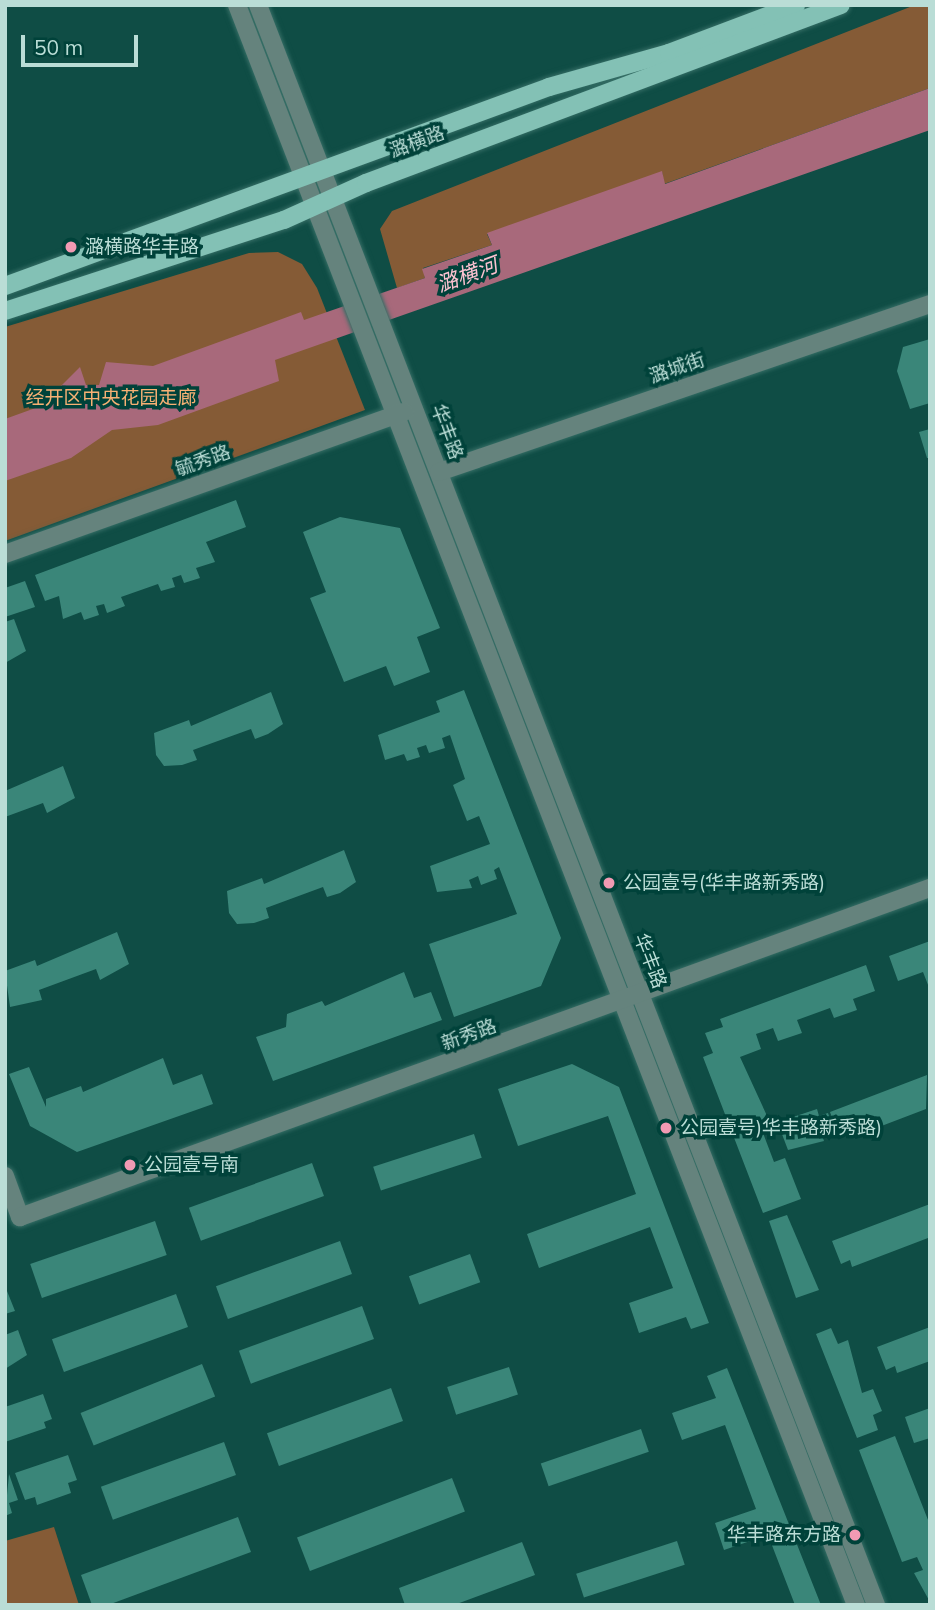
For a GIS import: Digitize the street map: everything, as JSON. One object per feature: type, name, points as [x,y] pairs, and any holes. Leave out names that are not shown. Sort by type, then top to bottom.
[{"type":"main road","name":"潞横路","points":[[5,286],[323,168],[796,5]]},
{"type":"main road","name":"潞横路","points":[[5,311],[313,205],[841,5]]},
{"type":"street","points":[[237,5],[313,205]]},
{"type":"street","points":[[258,5],[334,196]]},
{"type":"street","name":"华丰路","points":[[334,196],[416,408],[856,1605]]},
{"type":"street","name":"华丰路","points":[[313,205],[394,416],[633,999],[876,1605]]},
{"type":"street","name":"潞城街","points":[[439,472],[930,304]]},
{"type":"street","name":"毓秀路","points":[[5,554],[416,408]]},
{"type":"street","name":"新秀路","points":[[5,1176],[20,1217],[633,999],[930,888]]},
{"type":"green space","points":[[915,5],[930,5],[930,88],[664,184],[662,172],[487,234],[492,245],[423,268],[425,278],[397,288],[380,229],[392,211]]},
{"type":"green space","name":"经开区中央花园走廊","points":[[278,252],[302,264],[317,288],[365,410],[5,541],[5,327],[249,253]]},
{"type":"green space","points":[[54,1527],[79,1605],[5,1605],[5,1541]]},
{"type":"water","name":"潞横河","points":[[930,88],[930,130],[275,360],[279,381],[158,425],[112,430],[71,458],[5,481],[5,419],[41,406],[80,367],[86,385],[99,385],[106,362],[153,366],[301,312],[304,320],[425,278],[422,269],[492,245],[487,233],[662,171],[665,184]]},
{"type":"building","points":[[930,339],[930,403],[910,409],[897,371],[903,347]]},
{"type":"building","points":[[930,429],[930,458],[927,458],[919,432]]},
{"type":"building","points":[[236,500],[246,527],[206,542],[215,562],[196,568],[200,578],[184,583],[181,575],[172,578],[175,587],[161,591],[158,584],[121,597],[125,606],[107,613],[104,604],[96,606],[99,615],[84,620],[81,612],[63,619],[59,596],[45,601],[35,575]]},
{"type":"building","points":[[340,517],[400,528],[440,628],[417,637],[430,672],[394,686],[386,666],[344,682],[310,598],[326,592],[303,532]]},
{"type":"building","points":[[25,581],[35,607],[5,617],[5,588]]},
{"type":"building","points":[[14,619],[26,651],[5,663],[5,622]]},
{"type":"building","points":[[464,690],[561,938],[541,986],[454,1017],[429,944],[517,914],[499,867],[494,870],[497,879],[481,885],[478,876],[469,880],[472,888],[437,892],[430,866],[490,844],[479,816],[467,821],[453,785],[465,779],[450,735],[442,738],[445,748],[429,753],[426,745],[417,748],[420,757],[407,761],[404,754],[385,760],[378,735],[440,712],[436,701]]},
{"type":"building","points":[[271,692],[283,724],[268,734],[255,739],[251,729],[193,750],[197,760],[182,765],[164,766],[156,755],[154,733],[189,720],[191,726]]},
{"type":"building","points":[[63,766],[75,798],[47,813],[43,803],[5,817],[5,791]]},
{"type":"building","points":[[344,850],[356,882],[340,893],[327,897],[323,887],[266,908],[269,918],[254,923],[237,924],[229,913],[227,891],[262,878],[264,884]]},
{"type":"building","points":[[117,932],[129,964],[100,980],[96,969],[39,990],[42,1000],[10,1007],[5,971],[35,960],[37,966]]},
{"type":"building","points":[[930,941],[930,990],[923,972],[898,981],[889,956]]},
{"type":"building","points":[[866,965],[875,991],[853,999],[857,1010],[834,1018],[830,1008],[797,1020],[802,1033],[778,1041],[773,1028],[756,1034],[761,1049],[740,1057],[773,1129],[763,1133],[774,1162],[785,1158],[801,1199],[763,1213],[703,1057],[713,1053],[705,1033],[723,1027],[720,1019]]},
{"type":"building","points":[[404,972],[414,998],[431,992],[442,1020],[273,1081],[256,1037],[286,1027],[287,1014],[322,1001],[325,1006]]},
{"type":"building","points":[[163,1058],[173,1085],[202,1074],[213,1104],[77,1152],[30,1126],[9,1074],[29,1067],[46,1107],[46,1099],[81,1086],[83,1092]]},
{"type":"building","points":[[572,1064],[619,1087],[709,1323],[691,1329],[686,1317],[639,1333],[629,1303],[673,1288],[650,1227],[539,1268],[527,1234],[636,1194],[608,1116],[518,1146],[498,1089]]},
{"type":"building","points":[[927,1075],[926,1109],[850,1138],[847,1131],[838,1134],[830,1112]]},
{"type":"building","points":[[817,1109],[819,1116],[828,1113],[834,1131],[822,1135],[824,1141],[788,1150],[780,1129],[790,1126],[787,1119]]},
{"type":"building","points":[[474,1134],[482,1158],[381,1191],[373,1167]]},
{"type":"building","points":[[312,1163],[324,1196],[201,1241],[189,1208]]},
{"type":"building","points":[[930,1204],[928,1238],[852,1267],[850,1260],[841,1264],[832,1241]]},
{"type":"building","points":[[787,1215],[819,1290],[796,1298],[769,1221]]},
{"type":"building","points":[[155,1221],[167,1255],[42,1298],[30,1264]]},
{"type":"building","points":[[340,1241],[352,1274],[228,1319],[216,1286]]},
{"type":"building","points":[[470,1254],[480,1282],[419,1304],[409,1276]]},
{"type":"building","points":[[5,1286],[15,1311],[5,1314]]},
{"type":"building","points":[[176,1294],[188,1327],[64,1372],[52,1339]]},
{"type":"building","points":[[362,1306],[374,1339],[251,1384],[239,1351]]},
{"type":"building","points":[[930,1327],[930,1361],[897,1373],[895,1366],[886,1370],[877,1347]]},
{"type":"building","points":[[831,1328],[838,1344],[848,1340],[862,1393],[873,1389],[882,1411],[873,1415],[878,1430],[857,1438],[816,1334]]},
{"type":"building","points":[[18,1330],[27,1355],[5,1369],[5,1335]]},
{"type":"building","points":[[202,1364],[215,1396],[94,1446],[81,1413]]},
{"type":"building","points":[[509,1367],[518,1395],[456,1415],[447,1387]]},
{"type":"building","points":[[727,1368],[821,1605],[795,1605],[768,1535],[724,1550],[715,1523],[756,1509],[725,1425],[682,1440],[672,1413],[716,1398],[707,1376]]},
{"type":"building","points":[[391,1388],[403,1421],[279,1466],[267,1433]]},
{"type":"building","points":[[43,1394],[52,1419],[44,1422],[46,1428],[5,1442],[5,1407]]},
{"type":"building","points":[[930,1408],[930,1438],[914,1443],[905,1417]]},
{"type":"building","points":[[641,1429],[649,1452],[549,1486],[541,1464]]},
{"type":"building","points":[[895,1436],[930,1525],[930,1602],[914,1573],[923,1570],[917,1557],[902,1562],[859,1450]]},
{"type":"building","points":[[224,1442],[236,1475],[113,1520],[101,1487]]},
{"type":"building","points":[[68,1455],[77,1480],[68,1483],[71,1493],[37,1505],[35,1497],[25,1500],[15,1473]]},
{"type":"building","points":[[9,1474],[18,1500],[9,1503],[12,1513],[5,1516]]},
{"type":"building","points":[[452,1478],[465,1512],[310,1571],[297,1537]]},
{"type":"building","points":[[238,1517],[251,1552],[108,1605],[92,1605],[81,1575]]},
{"type":"building","points":[[677,1541],[685,1565],[584,1598],[576,1574]]},
{"type":"building","points":[[522,1542],[535,1575],[454,1605],[405,1605],[399,1588]]},
{"type":"place","name":"潞横路华丰路","points":[[71,247]]},
{"type":"place","name":"公园壹号(华丰路新秀路)","points":[[609,883]]},
{"type":"place","name":"公园壹号)华丰路新秀路)","points":[[666,1128]]},
{"type":"place","name":"公园壹号南","points":[[130,1165]]},
{"type":"place","name":"华丰路东方路","points":[[855,1535]]}]
